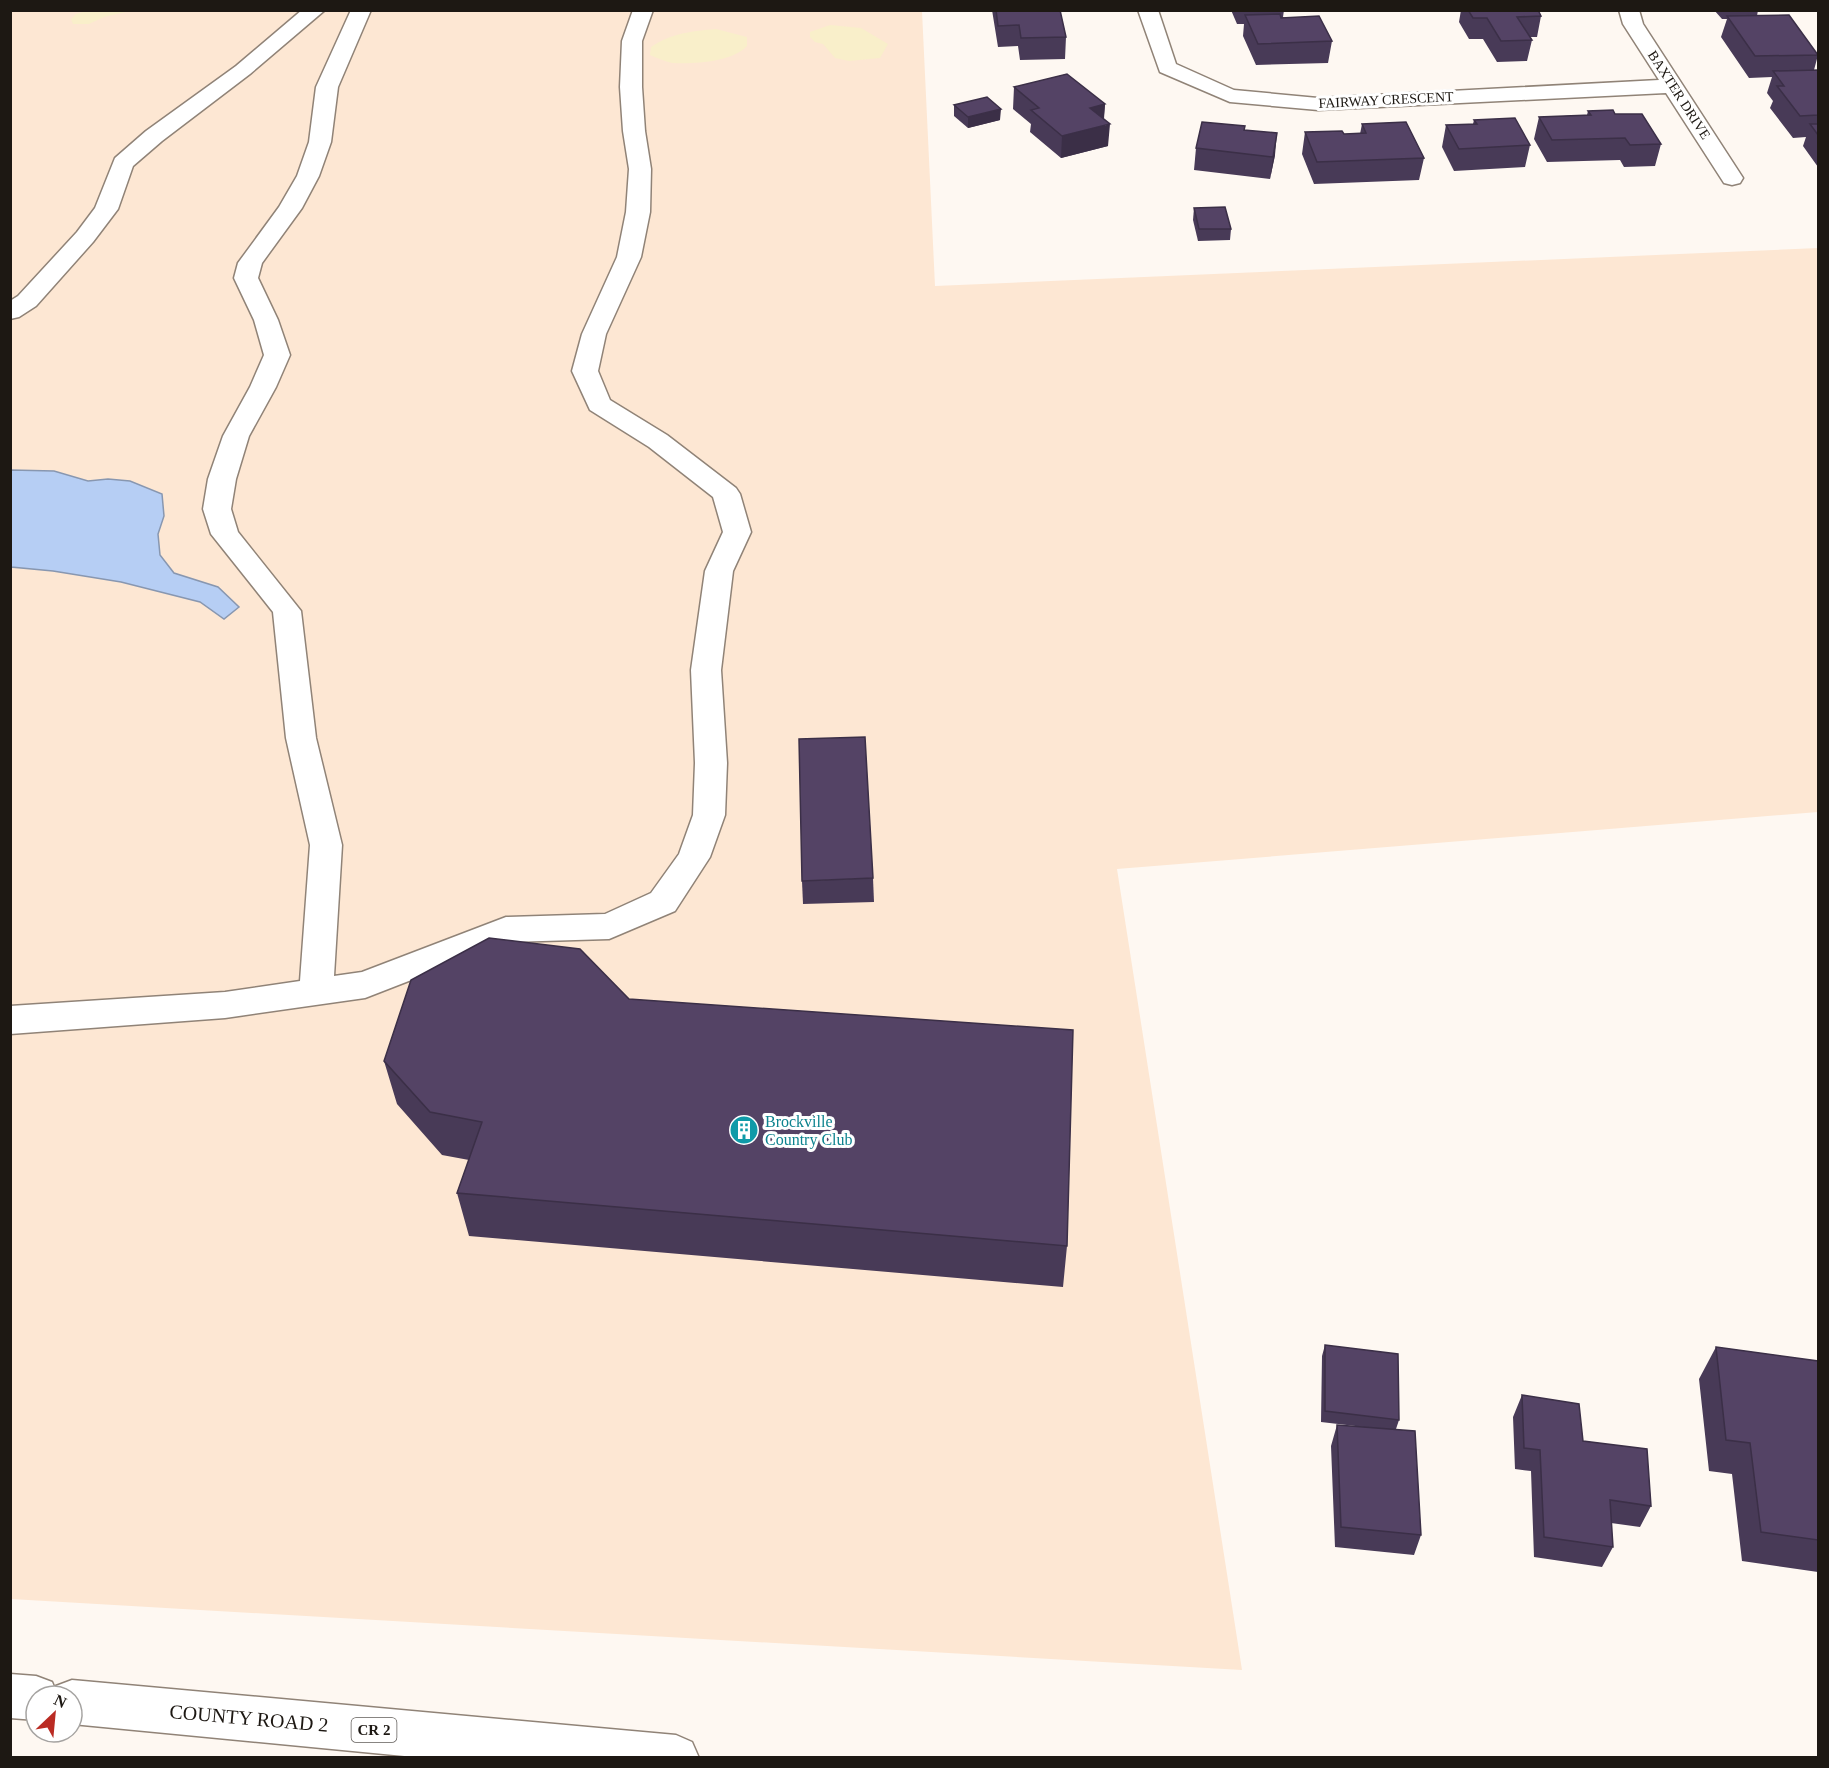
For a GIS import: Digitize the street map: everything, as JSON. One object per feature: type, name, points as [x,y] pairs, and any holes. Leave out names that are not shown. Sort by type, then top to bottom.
[{"type":"street","points":[[10,312],[27,301],[85,237],[106,209],[123,163],[153,136],[243,70],[315,10]]},
{"type":"street","points":[[316,992],[326,845],[301,738],[287,611],[225,534],[217,509],[222,479],[236,436],[263,387],[277,355],[266,320],[246,278],[250,263],[290,208],[308,176],[321,142],[327,87],[361,10]]},
{"type":"street","points":[[10,1020],[225,1005],[365,985],[506,930],[609,926],[620,922],[663,902],[694,857],[710,815],[711,763],[706,670],[719,571],[737,532],[726,494],[658,441],[599,404],[585,371],[594,334],[629,257],[638,212],[640,169],[634,131],[631,87],[632,42],[643,10]]},
{"type":"street","name":"FAIRWAY CRESCENT","points":[[1148,10],[1167,68],[1230,96],[1318,104],[1672,86]]},
{"type":"street","name":"BAXTER DRIVE","points":[[1629,10],[1633,24],[1732,178]]},
{"type":"street","name":"COUNTY ROAD 2","points":[[84,1703],[676,1758]]},
{"type":"shaded area","name":"Brockville Country Club","points":[[11,11],[922,11],[935,286],[1818,248],[1818,812],[1117,869],[1242,1670],[11,1599]]},
{"type":"sand","points":[[86,11],[130,11],[104,17],[89,24],[73,24],[71,19],[76,14]]},
{"type":"sand","points":[[830,25],[861,28],[888,44],[880,58],[849,61],[835,58],[823,44],[815,42],[810,37],[810,32]]},
{"type":"sand","points":[[716,29],[747,37],[747,46],[723,59],[692,63],[673,63],[650,55],[651,47],[674,36]]},
{"type":"water","points":[[11,470],[54,471],[88,481],[108,479],[130,481],[162,494],[164,516],[158,534],[160,555],[174,573],[218,587],[239,607],[224,619],[200,602],[121,582],[11,567]]},
{"type":"building","points":[[996,10],[1060,10],[1066,37],[1021,38],[1019,25],[998,26]]},
{"type":"building","points":[[1468,10],[1538,10],[1541,16],[1517,17],[1532,40],[1501,41],[1487,18],[1473,18]]},
{"type":"building","points":[[1280,14],[1281,18],[1319,16],[1332,41],[1258,44],[1245,15]]},
{"type":"building","points":[[1789,15],[1818,55],[1755,56],[1727,16]]},
{"type":"building","points":[[1818,70],[1818,115],[1800,116],[1777,86],[1784,86],[1773,71]]},
{"type":"building","points":[[1067,74],[1105,104],[1090,108],[1110,124],[1062,136],[1031,110],[1039,108],[1014,87]]},
{"type":"building","points":[[987,97],[1001,109],[968,117],[954,105]]},
{"type":"building","points":[[1613,110],[1615,114],[1642,114],[1661,144],[1630,145],[1625,138],[1552,140],[1539,117],[1591,115],[1588,111]]},
{"type":"building","points":[[1515,118],[1530,145],[1459,149],[1446,125],[1477,124],[1474,120]]},
{"type":"building","points":[[1202,122],[1245,126],[1244,130],[1277,133],[1273,157],[1196,148]]},
{"type":"building","points":[[1406,122],[1424,158],[1317,162],[1305,132],[1366,133],[1362,124]]},
{"type":"building","points":[[1810,124],[1818,124],[1818,135]]},
{"type":"building","points":[[1225,207],[1231,229],[1199,229],[1194,208]]},
{"type":"building","points":[[865,737],[873,878],[802,881],[799,739]]},
{"type":"building","name":"Brockville Country Club","points":[[489,938],[580,949],[629,999],[1073,1030],[1067,1246],[457,1193],[482,1122],[430,1112],[384,1061],[411,980]]},
{"type":"building","points":[[1325,1345],[1398,1354],[1399,1420],[1325,1411]]},
{"type":"building","points":[[1716,1347],[1818,1361],[1818,1540],[1761,1532],[1750,1443],[1726,1440]]},
{"type":"building","points":[[1522,1395],[1579,1404],[1583,1441],[1647,1449],[1651,1506],[1610,1500],[1613,1547],[1544,1537],[1540,1450],[1524,1448]]},
{"type":"building","points":[[1337,1425],[1415,1431],[1421,1535],[1341,1527]]},
{"type":"place","name":"Brockville Country Club","points":[[744,1130]]}]
